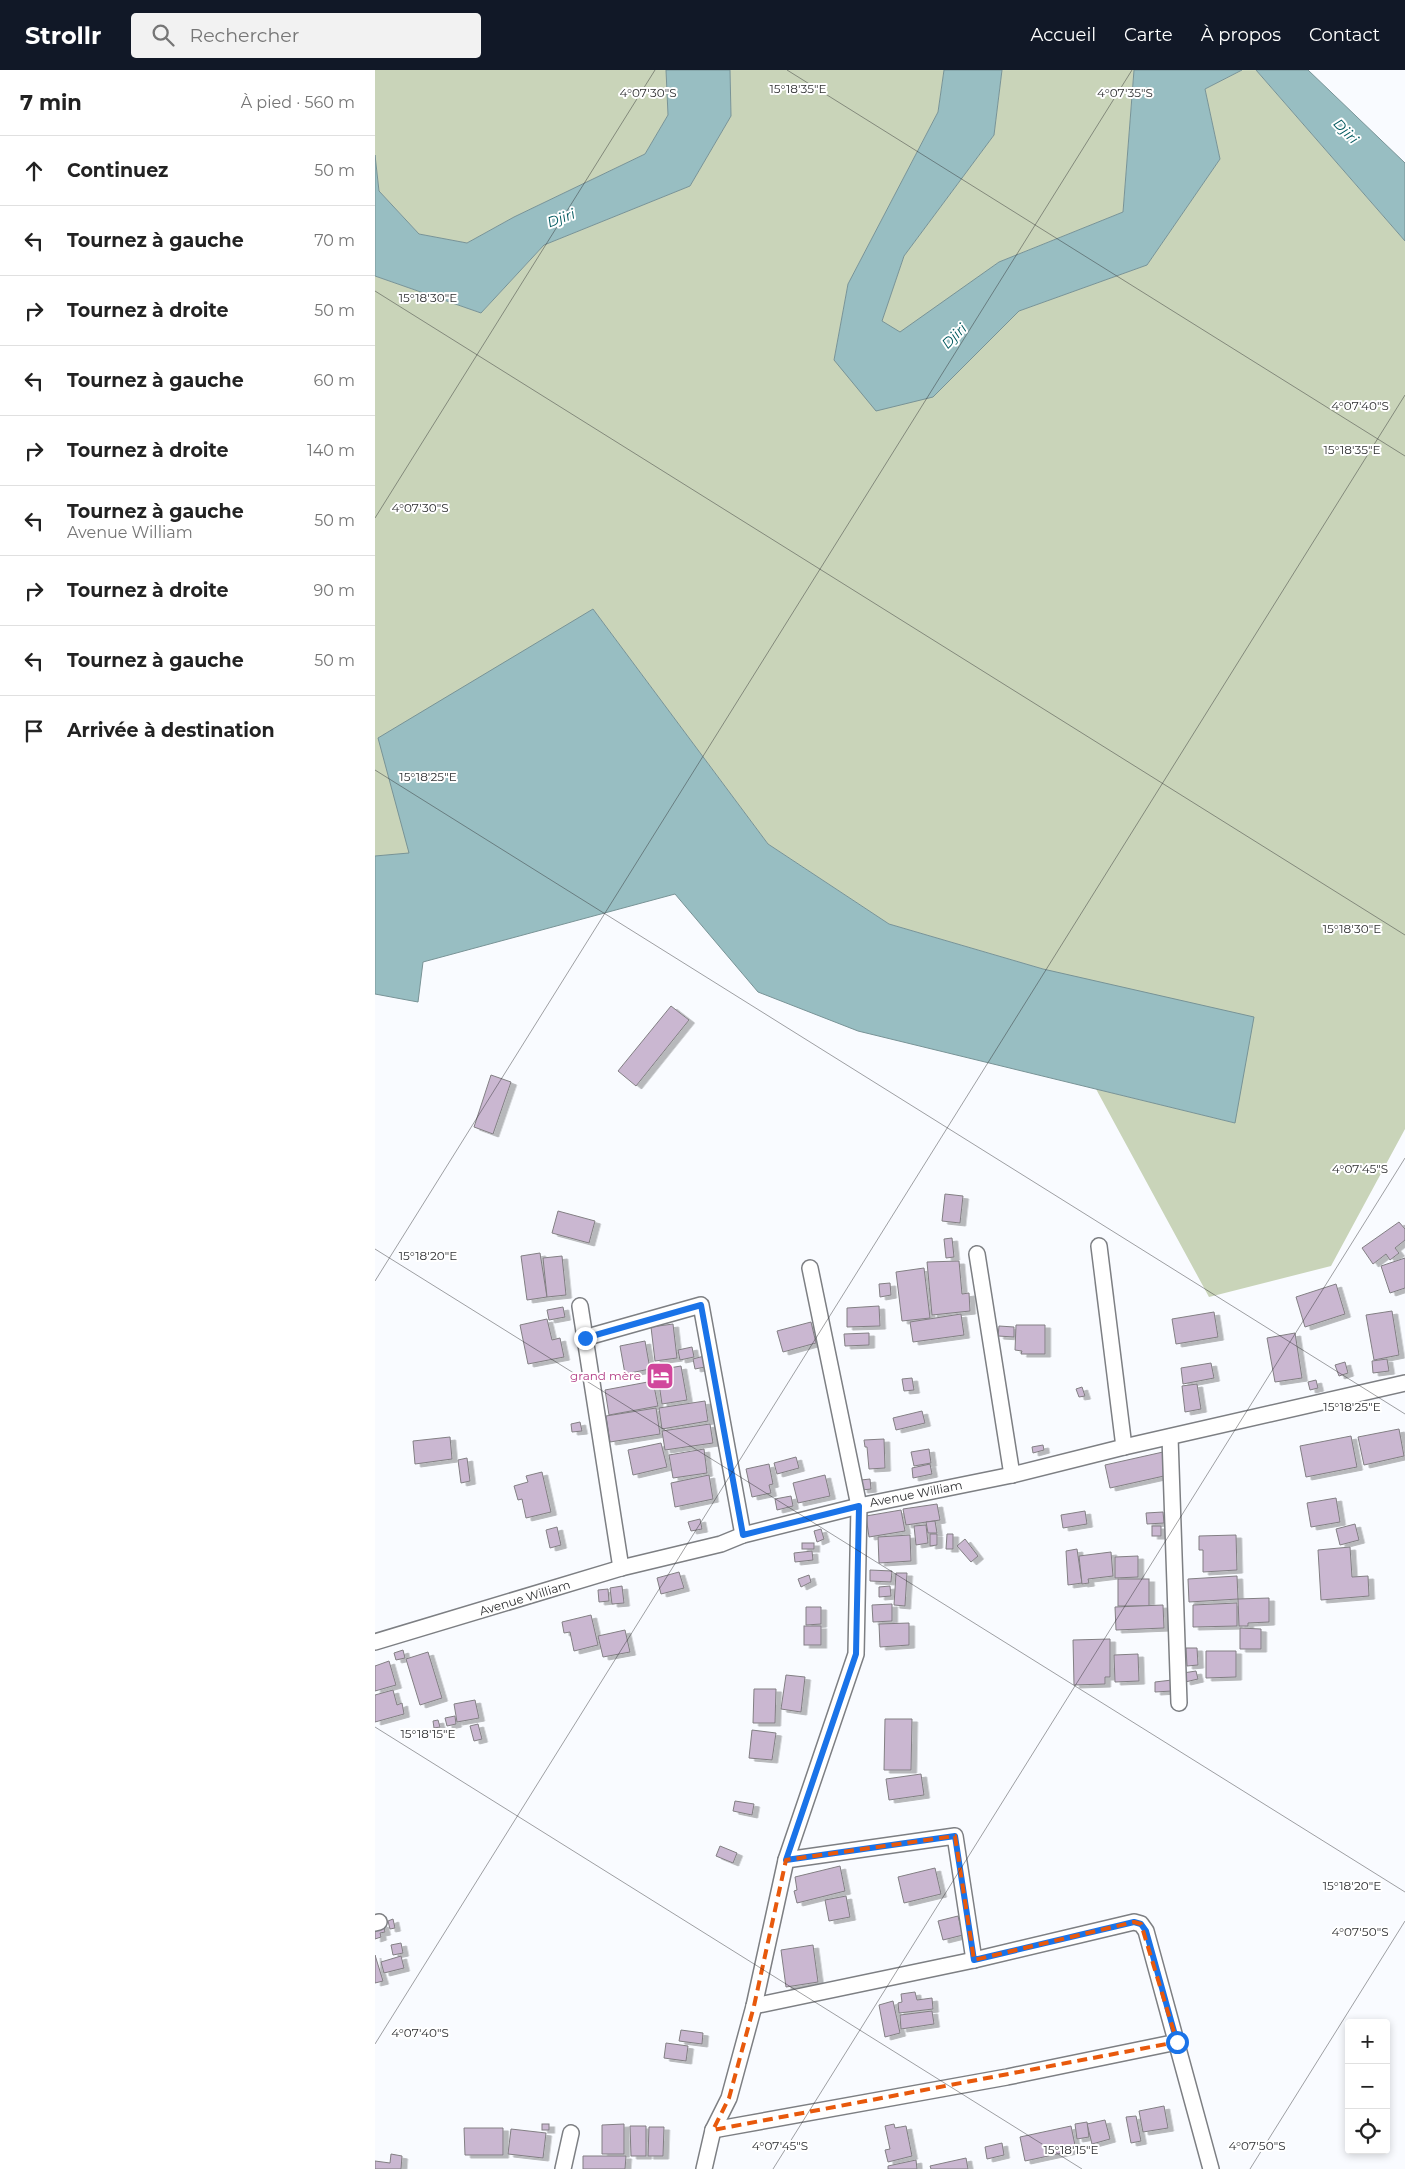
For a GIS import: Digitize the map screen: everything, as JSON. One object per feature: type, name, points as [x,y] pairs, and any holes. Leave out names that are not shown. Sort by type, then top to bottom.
[{"type":"street","points":[[1099,1246],[1124,1447]]},
{"type":"street","points":[[977,1254],[1013,1475]]},
{"type":"street","points":[[703,2169],[713,2130],[729,2098],[754,2006],[786,1860],[856,1654],[859,1506],[810,1268]]},
{"type":"street","points":[[585,1338],[701,1305],[743,1535]]},
{"type":"street","points":[[580,1306],[621,1568]]},
{"type":"street","name":"Avenue William","points":[[375,1642],[621,1568],[721,1544],[743,1535],[859,1506],[1013,1475],[1124,1447],[1405,1383]]},
{"type":"street","points":[[1170,1437],[1179,1703]]},
{"type":"street","points":[[375,1631],[409,1632]]},
{"type":"street","points":[[786,1860],[955,1836],[974,1960]]},
{"type":"street","points":[[754,2006],[974,1960],[1134,1922],[1141,1924],[1146,1931],[1210,2169]]},
{"type":"street","points":[[713,2130],[1007,2077],[1177,2042]]},
{"type":"street","points":[[563,2169],[571,2133]]},
{"type":"highlighted area","points":[[955,1836],[974,1960],[1134,1922],[1141,1924],[1177,2042],[713,2130],[729,2098],[754,2006],[786,1860]]},
{"type":"green space","points":[[375,70],[666,70],[668,115],[645,154],[514,217],[467,243],[419,234],[379,191],[375,155]]},
{"type":"green space","points":[[730,70],[944,70],[938,112],[848,284],[834,360],[933,397],[1019,311],[1147,265],[1220,159],[1205,89],[1242,70],[1256,70],[1405,241],[1405,1129],[1331,1266],[1209,1297],[1096,1089],[1235,1123],[1043,969],[889,924],[768,844],[593,609],[409,854],[375,856],[375,276],[481,313],[544,245],[690,186],[731,116]]},
{"type":"green space","points":[[1002,70],[1134,70],[1123,212],[999,262],[900,333],[882,321],[904,256],[994,135]]},
{"type":"water","name":"Djiri","points":[[666,70],[730,70],[731,116],[690,186],[544,245],[481,313],[375,276],[375,155],[379,191],[419,234],[467,243],[514,217],[645,154],[668,115]]},
{"type":"water","name":"Djiri","points":[[944,70],[1002,70],[994,135],[904,256],[882,321],[900,332],[999,262],[1123,212],[1134,70],[1242,70],[1205,89],[1220,159],[1147,265],[1019,311],[933,397],[876,411],[834,360],[848,284],[938,112]]},
{"type":"water","name":"Djiri","points":[[1256,70],[1308,70],[1405,163],[1405,241]]},
{"type":"water","points":[[593,609],[768,844],[889,924],[1043,969],[1254,1017],[1235,1123],[858,1031],[758,992],[675,894],[423,962],[418,1002],[375,994],[375,856],[409,853],[378,738]]},
{"type":"building","points":[[671,1006],[689,1020],[636,1086],[618,1071]]},
{"type":"building","points":[[491,1075],[511,1082],[493,1134],[474,1127]]},
{"type":"building","points":[[945,1194],[963,1196],[960,1223],[942,1221]]},
{"type":"building","points":[[558,1211],[595,1221],[589,1243],[552,1233]]},
{"type":"building","points":[[1399,1222],[1405,1229],[1405,1240],[1395,1248],[1399,1253],[1390,1260],[1386,1254],[1373,1264],[1362,1248]]},
{"type":"building","points":[[952,1238],[954,1257],[946,1258],[944,1239]]},
{"type":"building","points":[[540,1253],[547,1297],[527,1300],[521,1256]]},
{"type":"building","points":[[562,1256],[566,1295],[547,1297],[543,1258]]},
{"type":"building","points":[[1405,1258],[1405,1288],[1390,1293],[1381,1266]]},
{"type":"building","points":[[959,1261],[962,1294],[969,1293],[970,1311],[932,1315],[927,1262]]},
{"type":"building","points":[[924,1268],[930,1318],[902,1321],[896,1272]]},
{"type":"building","points":[[890,1283],[891,1295],[880,1297],[879,1284]]},
{"type":"building","points":[[1336,1284],[1345,1314],[1305,1327],[1296,1297]]},
{"type":"building","points":[[879,1306],[880,1326],[847,1327],[847,1308]]},
{"type":"building","points":[[563,1307],[565,1317],[549,1320],[547,1310]]},
{"type":"building","points":[[1392,1311],[1399,1355],[1374,1360],[1366,1315]]},
{"type":"building","points":[[1214,1312],[1218,1337],[1176,1344],[1172,1319]]},
{"type":"building","points":[[961,1314],[964,1335],[913,1342],[910,1322]]},
{"type":"building","points":[[547,1319],[552,1340],[560,1338],[564,1357],[528,1364],[520,1325]]},
{"type":"building","points":[[811,1322],[816,1343],[783,1352],[777,1331]]},
{"type":"building","points":[[673,1324],[677,1358],[655,1361],[651,1327]]},
{"type":"building","points":[[1016,1325],[1045,1325],[1045,1354],[1021,1354],[1022,1351],[1015,1350]]},
{"type":"building","points":[[999,1326],[1014,1327],[1014,1337],[998,1336]]},
{"type":"building","points":[[869,1333],[869,1345],[845,1346],[844,1334]]},
{"type":"building","points":[[1295,1333],[1302,1378],[1275,1382],[1267,1338]]},
{"type":"building","points":[[645,1341],[650,1369],[625,1374],[620,1346]]},
{"type":"building","points":[[692,1347],[694,1357],[680,1360],[678,1350]]},
{"type":"building","points":[[708,1355],[710,1366],[695,1369],[693,1359]]},
{"type":"building","points":[[1387,1359],[1389,1371],[1373,1373],[1372,1361]]},
{"type":"building","points":[[1345,1362],[1348,1373],[1339,1376],[1335,1365]]},
{"type":"building","points":[[1211,1363],[1214,1378],[1183,1384],[1181,1368]]},
{"type":"building","points":[[681,1366],[687,1400],[662,1404],[657,1370]]},
{"type":"building","points":[[912,1378],[914,1390],[904,1391],[902,1379]]},
{"type":"building","points":[[1316,1380],[1318,1388],[1310,1390],[1308,1382]]},
{"type":"building","points":[[653,1381],[658,1406],[609,1415],[605,1390]]},
{"type":"building","points":[[1197,1384],[1201,1409],[1185,1412],[1182,1386]]},
{"type":"building","points":[[1082,1387],[1085,1396],[1079,1397],[1076,1389]]},
{"type":"building","points":[[705,1401],[708,1421],[662,1429],[659,1408]]},
{"type":"building","points":[[656,1408],[660,1434],[610,1442],[606,1416]]},
{"type":"building","points":[[922,1411],[925,1423],[896,1430],[893,1418]]},
{"type":"building","points":[[580,1422],[582,1431],[572,1432],[571,1424]]},
{"type":"building","points":[[710,1424],[713,1443],[665,1450],[662,1431]]},
{"type":"building","points":[[1399,1429],[1404,1456],[1364,1465],[1358,1437]]},
{"type":"building","points":[[1351,1436],[1357,1467],[1306,1477],[1300,1446]]},
{"type":"building","points":[[450,1437],[452,1459],[415,1464],[413,1441]]},
{"type":"building","points":[[884,1439],[885,1468],[869,1469],[867,1447],[865,1447],[864,1440]]},
{"type":"building","points":[[661,1443],[667,1467],[633,1475],[628,1450]]},
{"type":"building","points":[[1043,1445],[1044,1450],[1033,1453],[1032,1447]]},
{"type":"building","points":[[704,1449],[707,1473],[673,1478],[669,1455]]},
{"type":"building","points":[[929,1449],[931,1463],[914,1466],[911,1452]]},
{"type":"building","points":[[1163,1452],[1164,1476],[1110,1488],[1105,1465]]},
{"type":"building","points":[[796,1457],[799,1468],[777,1474],[774,1463]]},
{"type":"building","points":[[467,1458],[470,1481],[461,1483],[458,1460]]},
{"type":"building","points":[[769,1464],[773,1484],[769,1485],[771,1493],[752,1497],[746,1469]]},
{"type":"building","points":[[930,1464],[932,1474],[913,1478],[912,1468]]},
{"type":"building","points":[[542,1472],[551,1512],[526,1518],[522,1499],[518,1500],[514,1486],[528,1482],[526,1476]]},
{"type":"building","points":[[709,1475],[713,1499],[675,1507],[671,1483]]},
{"type":"building","points":[[825,1475],[830,1496],[798,1503],[793,1483]]},
{"type":"building","points":[[870,1479],[871,1489],[862,1490],[861,1480]]},
{"type":"building","points":[[791,1496],[793,1506],[777,1510],[775,1499]]},
{"type":"building","points":[[1336,1498],[1340,1522],[1311,1527],[1307,1503]]},
{"type":"building","points":[[937,1504],[940,1520],[906,1525],[903,1509]]},
{"type":"building","points":[[901,1510],[905,1531],[869,1537],[866,1516]]},
{"type":"building","points":[[1085,1511],[1087,1524],[1063,1528],[1061,1515]]},
{"type":"building","points":[[1163,1512],[1164,1523],[1147,1524],[1146,1513]]},
{"type":"building","points":[[700,1519],[702,1529],[691,1531],[688,1522]]},
{"type":"building","points":[[935,1521],[937,1533],[928,1533],[926,1522]]},
{"type":"building","points":[[1355,1524],[1359,1540],[1340,1545],[1336,1529]]},
{"type":"building","points":[[926,1525],[928,1543],[916,1545],[914,1526]]},
{"type":"building","points":[[1152,1526],[1161,1526],[1161,1536],[1152,1536]]},
{"type":"building","points":[[557,1527],[561,1545],[550,1548],[546,1530]]},
{"type":"building","points":[[821,1529],[824,1539],[817,1542],[814,1531]]},
{"type":"building","points":[[930,1534],[937,1534],[937,1545],[930,1546]]},
{"type":"building","points":[[947,1534],[953,1534],[953,1549],[946,1549]]},
{"type":"building","points":[[910,1535],[911,1561],[879,1563],[878,1537]]},
{"type":"building","points":[[1236,1535],[1237,1570],[1203,1572],[1203,1550],[1199,1550],[1199,1536]]},
{"type":"building","points":[[965,1539],[978,1556],[971,1562],[957,1546]]},
{"type":"building","points":[[802,1543],[814,1543],[814,1549],[802,1549]]},
{"type":"building","points":[[1350,1547],[1352,1577],[1368,1576],[1369,1596],[1321,1600],[1318,1550]]},
{"type":"building","points":[[1077,1549],[1082,1583],[1068,1585],[1066,1551]]},
{"type":"building","points":[[812,1551],[813,1560],[795,1562],[794,1553]]},
{"type":"building","points":[[1111,1552],[1113,1576],[1088,1579],[1089,1583],[1082,1584],[1079,1556]]},
{"type":"building","points":[[1138,1556],[1138,1577],[1115,1578],[1115,1557]]},
{"type":"building","points":[[870,1570],[892,1571],[891,1582],[870,1581]]},
{"type":"building","points":[[679,1572],[684,1588],[661,1594],[657,1578]]},
{"type":"building","points":[[896,1573],[907,1573],[905,1606],[894,1605]]},
{"type":"building","points":[[809,1575],[811,1582],[801,1587],[798,1579]]},
{"type":"building","points":[[1237,1576],[1238,1599],[1189,1602],[1188,1579]]},
{"type":"building","points":[[1118,1579],[1149,1579],[1149,1606],[1118,1606]]},
{"type":"building","points":[[622,1586],[624,1603],[612,1604],[610,1588]]},
{"type":"building","points":[[890,1586],[891,1596],[879,1597],[879,1587]]},
{"type":"building","points":[[608,1589],[609,1601],[599,1602],[598,1590]]},
{"type":"building","points":[[1269,1598],[1269,1622],[1248,1623],[1248,1626],[1239,1626],[1238,1599]]},
{"type":"building","points":[[1237,1603],[1237,1626],[1193,1627],[1193,1605]]},
{"type":"building","points":[[892,1604],[892,1621],[873,1622],[872,1605]]},
{"type":"building","points":[[1163,1605],[1164,1628],[1116,1630],[1115,1607]]},
{"type":"building","points":[[806,1607],[821,1607],[821,1624],[806,1625]]},
{"type":"building","points":[[591,1615],[598,1645],[574,1651],[570,1632],[564,1633],[562,1622]]},
{"type":"building","points":[[909,1623],[909,1645],[880,1647],[879,1624]]},
{"type":"building","points":[[804,1626],[821,1626],[821,1645],[804,1645]]},
{"type":"building","points":[[1240,1628],[1261,1629],[1261,1649],[1240,1649]]},
{"type":"building","points":[[625,1630],[630,1652],[603,1657],[598,1636]]},
{"type":"building","points":[[1110,1639],[1110,1677],[1105,1677],[1105,1684],[1074,1685],[1073,1640]]},
{"type":"building","points":[[1186,1648],[1197,1648],[1198,1665],[1187,1666]]},
{"type":"building","points":[[403,1650],[405,1658],[396,1660],[394,1653]]},
{"type":"building","points":[[1206,1651],[1236,1651],[1236,1677],[1206,1678]]},
{"type":"building","points":[[428,1652],[442,1698],[420,1705],[406,1659]]},
{"type":"building","points":[[1138,1654],[1139,1681],[1115,1682],[1114,1655]]},
{"type":"building","points":[[389,1661],[396,1685],[375,1691],[375,1666]]},
{"type":"building","points":[[1196,1671],[1198,1679],[1185,1682],[1183,1673]]},
{"type":"building","points":[[786,1675],[805,1677],[801,1712],[781,1709]]},
{"type":"building","points":[[1172,1680],[1172,1691],[1155,1692],[1155,1682]]},
{"type":"building","points":[[754,1689],[776,1689],[775,1723],[753,1723]]},
{"type":"building","points":[[393,1690],[397,1705],[402,1703],[404,1714],[375,1722],[375,1695]]},
{"type":"building","points":[[475,1700],[479,1718],[457,1722],[454,1704]]},
{"type":"building","points":[[455,1716],[456,1724],[447,1726],[445,1718]]},
{"type":"building","points":[[885,1719],[912,1719],[911,1770],[884,1770]]},
{"type":"building","points":[[438,1720],[440,1727],[434,1728],[433,1721]]},
{"type":"building","points":[[478,1724],[482,1739],[474,1741],[470,1726]]},
{"type":"building","points":[[752,1730],[776,1733],[772,1760],[749,1758]]},
{"type":"building","points":[[921,1774],[924,1795],[889,1800],[886,1779]]},
{"type":"building","points":[[735,1801],[754,1804],[752,1815],[733,1811]]},
{"type":"building","points":[[720,1846],[737,1853],[733,1863],[716,1856]]},
{"type":"building","points":[[840,1866],[845,1891],[797,1903],[794,1891],[797,1890],[795,1877]]},
{"type":"building","points":[[935,1868],[941,1894],[904,1903],[898,1877]]},
{"type":"building","points":[[846,1896],[850,1917],[829,1921],[825,1900]]},
{"type":"building","points":[[958,1916],[963,1935],[943,1940],[938,1921]]},
{"type":"building","points":[[393,1919],[395,1928],[390,1929],[388,1921]]},
{"type":"building","points":[[383,1924],[385,1932],[380,1933],[381,1937],[375,1939],[375,1927]]},
{"type":"building","points":[[401,1943],[403,1953],[393,1955],[391,1945]]},
{"type":"building","points":[[813,1945],[818,1982],[786,1987],[781,1950]]},
{"type":"building","points":[[375,1955],[383,1981],[375,1983]]},
{"type":"building","points":[[401,1956],[404,1968],[384,1973],[381,1962]]},
{"type":"building","points":[[915,1992],[917,2000],[932,1998],[933,2009],[899,2013],[898,2003],[902,2002],[901,1994]]},
{"type":"building","points":[[893,2001],[900,2033],[885,2037],[879,2005]]},
{"type":"building","points":[[932,2011],[934,2024],[901,2029],[900,2015]]},
{"type":"building","points":[[681,2030],[703,2033],[702,2044],[679,2041]]},
{"type":"building","points":[[666,2043],[688,2046],[686,2061],[664,2058]]},
{"type":"building","points":[[1164,2106],[1168,2128],[1143,2132],[1139,2111]]},
{"type":"building","points":[[1136,2116],[1141,2141],[1131,2143],[1126,2117]]},
{"type":"building","points":[[1105,2120],[1110,2139],[1092,2144],[1087,2124]]},
{"type":"building","points":[[1087,2122],[1089,2137],[1077,2139],[1075,2124]]},
{"type":"building","points":[[542,2124],[549,2124],[549,2130],[542,2130]]},
{"type":"building","points":[[624,2124],[624,2154],[602,2154],[602,2125]]},
{"type":"building","points":[[894,2124],[895,2128],[906,2126],[912,2156],[888,2162],[885,2150],[890,2149],[885,2126]]},
{"type":"building","points":[[630,2126],[646,2126],[646,2156],[631,2156]]},
{"type":"building","points":[[1071,2126],[1076,2150],[1025,2161],[1020,2137]]},
{"type":"building","points":[[649,2127],[664,2127],[663,2156],[648,2156]]},
{"type":"building","points":[[464,2128],[503,2128],[503,2155],[465,2155]]},
{"type":"building","points":[[511,2129],[546,2133],[543,2158],[508,2154]]},
{"type":"building","points":[[1002,2143],[1004,2155],[987,2159],[985,2147]]},
{"type":"building","points":[[391,2154],[402,2156],[401,2169],[375,2169],[375,2161],[390,2163]]},
{"type":"building","points":[[583,2156],[626,2156],[625,2169],[583,2169]]},
{"type":"building","points":[[966,2158],[968,2169],[931,2169],[930,2166]]},
{"type":"building","points":[[916,2160],[917,2169],[888,2169],[888,2166]]},
{"type":"place","name":"grand mère","points":[[660,1376]]},
{"type":"route","points":[[585,1338],[701,1305],[743,1535],[859,1506],[856,1654],[786,1860],[955,1836],[974,1960],[1134,1922],[1141,1924],[1146,1931],[1177,2042]]}]
